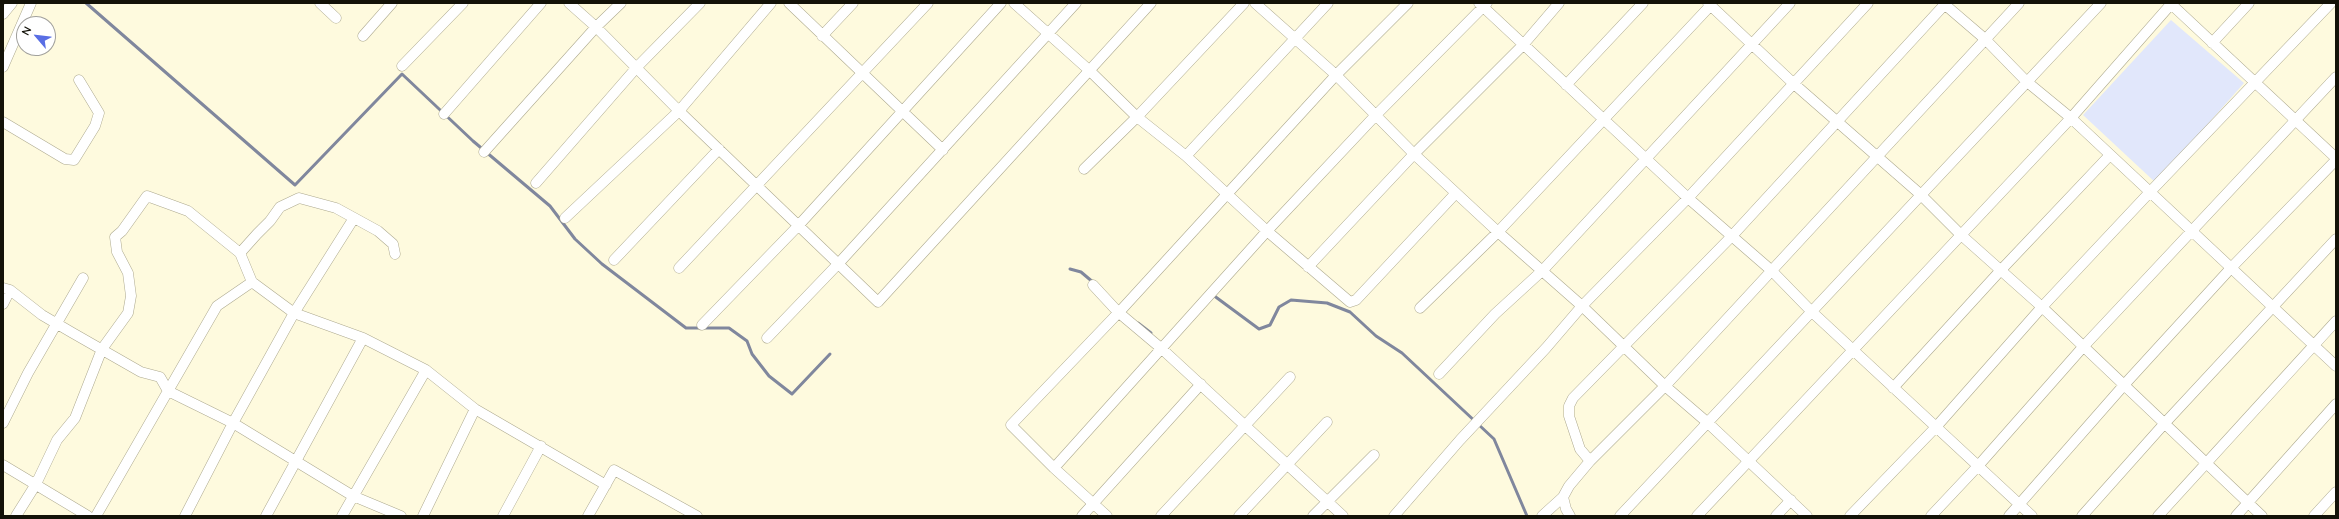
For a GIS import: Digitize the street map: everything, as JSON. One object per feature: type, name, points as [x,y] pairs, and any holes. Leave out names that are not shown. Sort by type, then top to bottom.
[{"type":"street","points":[[3,14],[12,3]]},
{"type":"street","points":[[3,67],[31,3]]},
{"type":"street","points":[[320,3],[336,18]]},
{"type":"street","points":[[363,36],[392,3]]},
{"type":"street","points":[[402,66],[463,3]]},
{"type":"street","points":[[444,114],[541,3]]},
{"type":"street","points":[[569,3],[596,27],[679,111],[757,184],[798,226],[839,263],[878,302],[1151,3]]},
{"type":"street","points":[[484,152],[596,27],[621,3]]},
{"type":"street","points":[[536,183],[636,68],[700,3]]},
{"type":"street","points":[[565,218],[679,111],[772,3]]},
{"type":"street","points":[[789,3],[901,112],[943,150]]},
{"type":"street","points":[[822,36],[853,3]]},
{"type":"street","points":[[679,268],[928,3]]},
{"type":"street","points":[[702,325],[798,226],[1001,3]]},
{"type":"street","points":[[1014,3],[1090,70],[1137,117],[1186,156],[1267,231],[1350,302],[1356,300],[1456,193]]},
{"type":"street","points":[[767,338],[839,263],[1076,3]]},
{"type":"street","points":[[1084,169],[1137,117],[1244,3]]},
{"type":"street","points":[[1255,3],[1336,75],[1414,154],[1498,232],[1543,270],[1624,348],[1708,423],[1807,516]]},
{"type":"street","points":[[1186,156],[1328,3]]},
{"type":"street","points":[[1107,516],[1054,468],[1011,425],[1118,312],[1336,75],[1408,3]]},
{"type":"street","points":[[1308,267],[1414,154],[1523,45],[1559,3]]},
{"type":"street","points":[[1566,85],[1643,3]]},
{"type":"street","points":[[1439,374],[1495,314],[1543,270],[1790,3]]},
{"type":"street","points":[[1394,516],[1460,440],[1546,348],[1582,306],[1688,198],[1793,82],[1868,3]]},
{"type":"street","points":[[1542,516],[1563,497],[1569,486],[1590,461],[1665,386],[2019,3]]},
{"type":"street","points":[[1620,516],[1920,194],[2101,3]]},
{"type":"street","points":[[1697,516],[1960,234],[2071,118],[2171,3],[2336,159],[2231,268],[2124,385],[2009,516]]},
{"type":"street","points":[[2212,43],[2249,3]]},
{"type":"street","points":[[1850,516],[1936,427],[2042,307],[2331,3]]},
{"type":"street","points":[[1054,468],[1267,231],[1483,4],[1523,45],[1688,198],[1731,237],[1772,271],[1811,311],[2032,516]]},
{"type":"street","points":[[1420,308],[1498,232],[1710,4],[1793,82],[1920,194],[2000,271],[2042,307],[2204,463],[2262,516]]},
{"type":"street","points":[[1590,461],[1580,449],[1569,416],[1569,406],[1573,398],[1624,348],[1731,237],[1944,4],[1986,39],[2026,81],[2071,118],[2336,366]]},
{"type":"street","points":[[1931,516],[1978,466],[2083,347],[2336,77]]},
{"type":"street","points":[[3,122],[65,159],[74,160],[96,126],[99,113],[79,80]]},
{"type":"street","points":[[614,260],[719,149]]},
{"type":"street","points":[[1894,388],[2000,271],[2110,155]]},
{"type":"street","points":[[16,516],[36,484],[57,440],[75,418],[102,349],[128,313],[131,296],[128,273],[117,252],[115,237],[122,231],[147,196],[188,211],[240,253],[252,282],[294,313],[363,338],[426,370],[475,409],[606,485]]},
{"type":"street","points":[[240,253],[270,221],[280,207],[299,198],[336,208],[378,231],[393,244],[395,254]]},
{"type":"street","points":[[185,516],[233,423],[294,313],[354,218]]},
{"type":"street","points":[[2082,516],[2164,424],[2336,239]]},
{"type":"street","points":[[3,423],[28,373],[84,278]]},
{"type":"street","points":[[96,516],[217,306],[252,282]]},
{"type":"street","points":[[1093,285],[1118,312],[1201,384],[1286,465],[1328,500],[1343,516]]},
{"type":"street","points":[[3,304],[7,289],[42,315],[141,372],[160,377],[168,391],[233,423],[353,496],[401,516]]},
{"type":"street","points":[[2158,516],[2204,463],[2336,321]]},
{"type":"street","points":[[266,516],[297,462],[363,338]]},
{"type":"street","points":[[342,516],[426,370]]},
{"type":"street","points":[[1161,516],[1290,377]]},
{"type":"street","points":[[1082,516],[1201,384]]},
{"type":"street","points":[[2236,516],[2336,404]]},
{"type":"street","points":[[423,516],[475,409]]},
{"type":"street","points":[[1239,516],[1327,422]]},
{"type":"street","points":[[503,516],[541,446]]},
{"type":"street","points":[[1313,516],[1374,455]]},
{"type":"street","points":[[3,465],[88,516]]},
{"type":"street","points":[[588,516],[614,470],[697,516]]},
{"type":"street","points":[[2314,516],[2336,492]]},
{"type":"street","points":[[1563,497],[1566,509],[1570,516]]},
{"type":"street","points":[[1776,516],[1791,500]]},
{"type":"shaded area","points":[[2171,20],[2244,83],[2156,183],[2083,115]]},
{"type":"waterway","points":[[86,3],[295,185],[402,74],[473,141],[550,206],[575,239],[602,264],[686,328],[729,328],[747,341],[752,354],[769,376],[792,394],[830,354]]},
{"type":"waterway","points":[[1070,269],[1081,272],[1094,283]]},
{"type":"waterway","points":[[1213,295],[1259,329],[1270,325],[1279,307],[1291,300],[1327,303],[1350,312],[1376,336],[1402,353],[1494,439],[1527,516]]},
{"type":"waterway","points":[[1138,323],[1151,333]]}]
